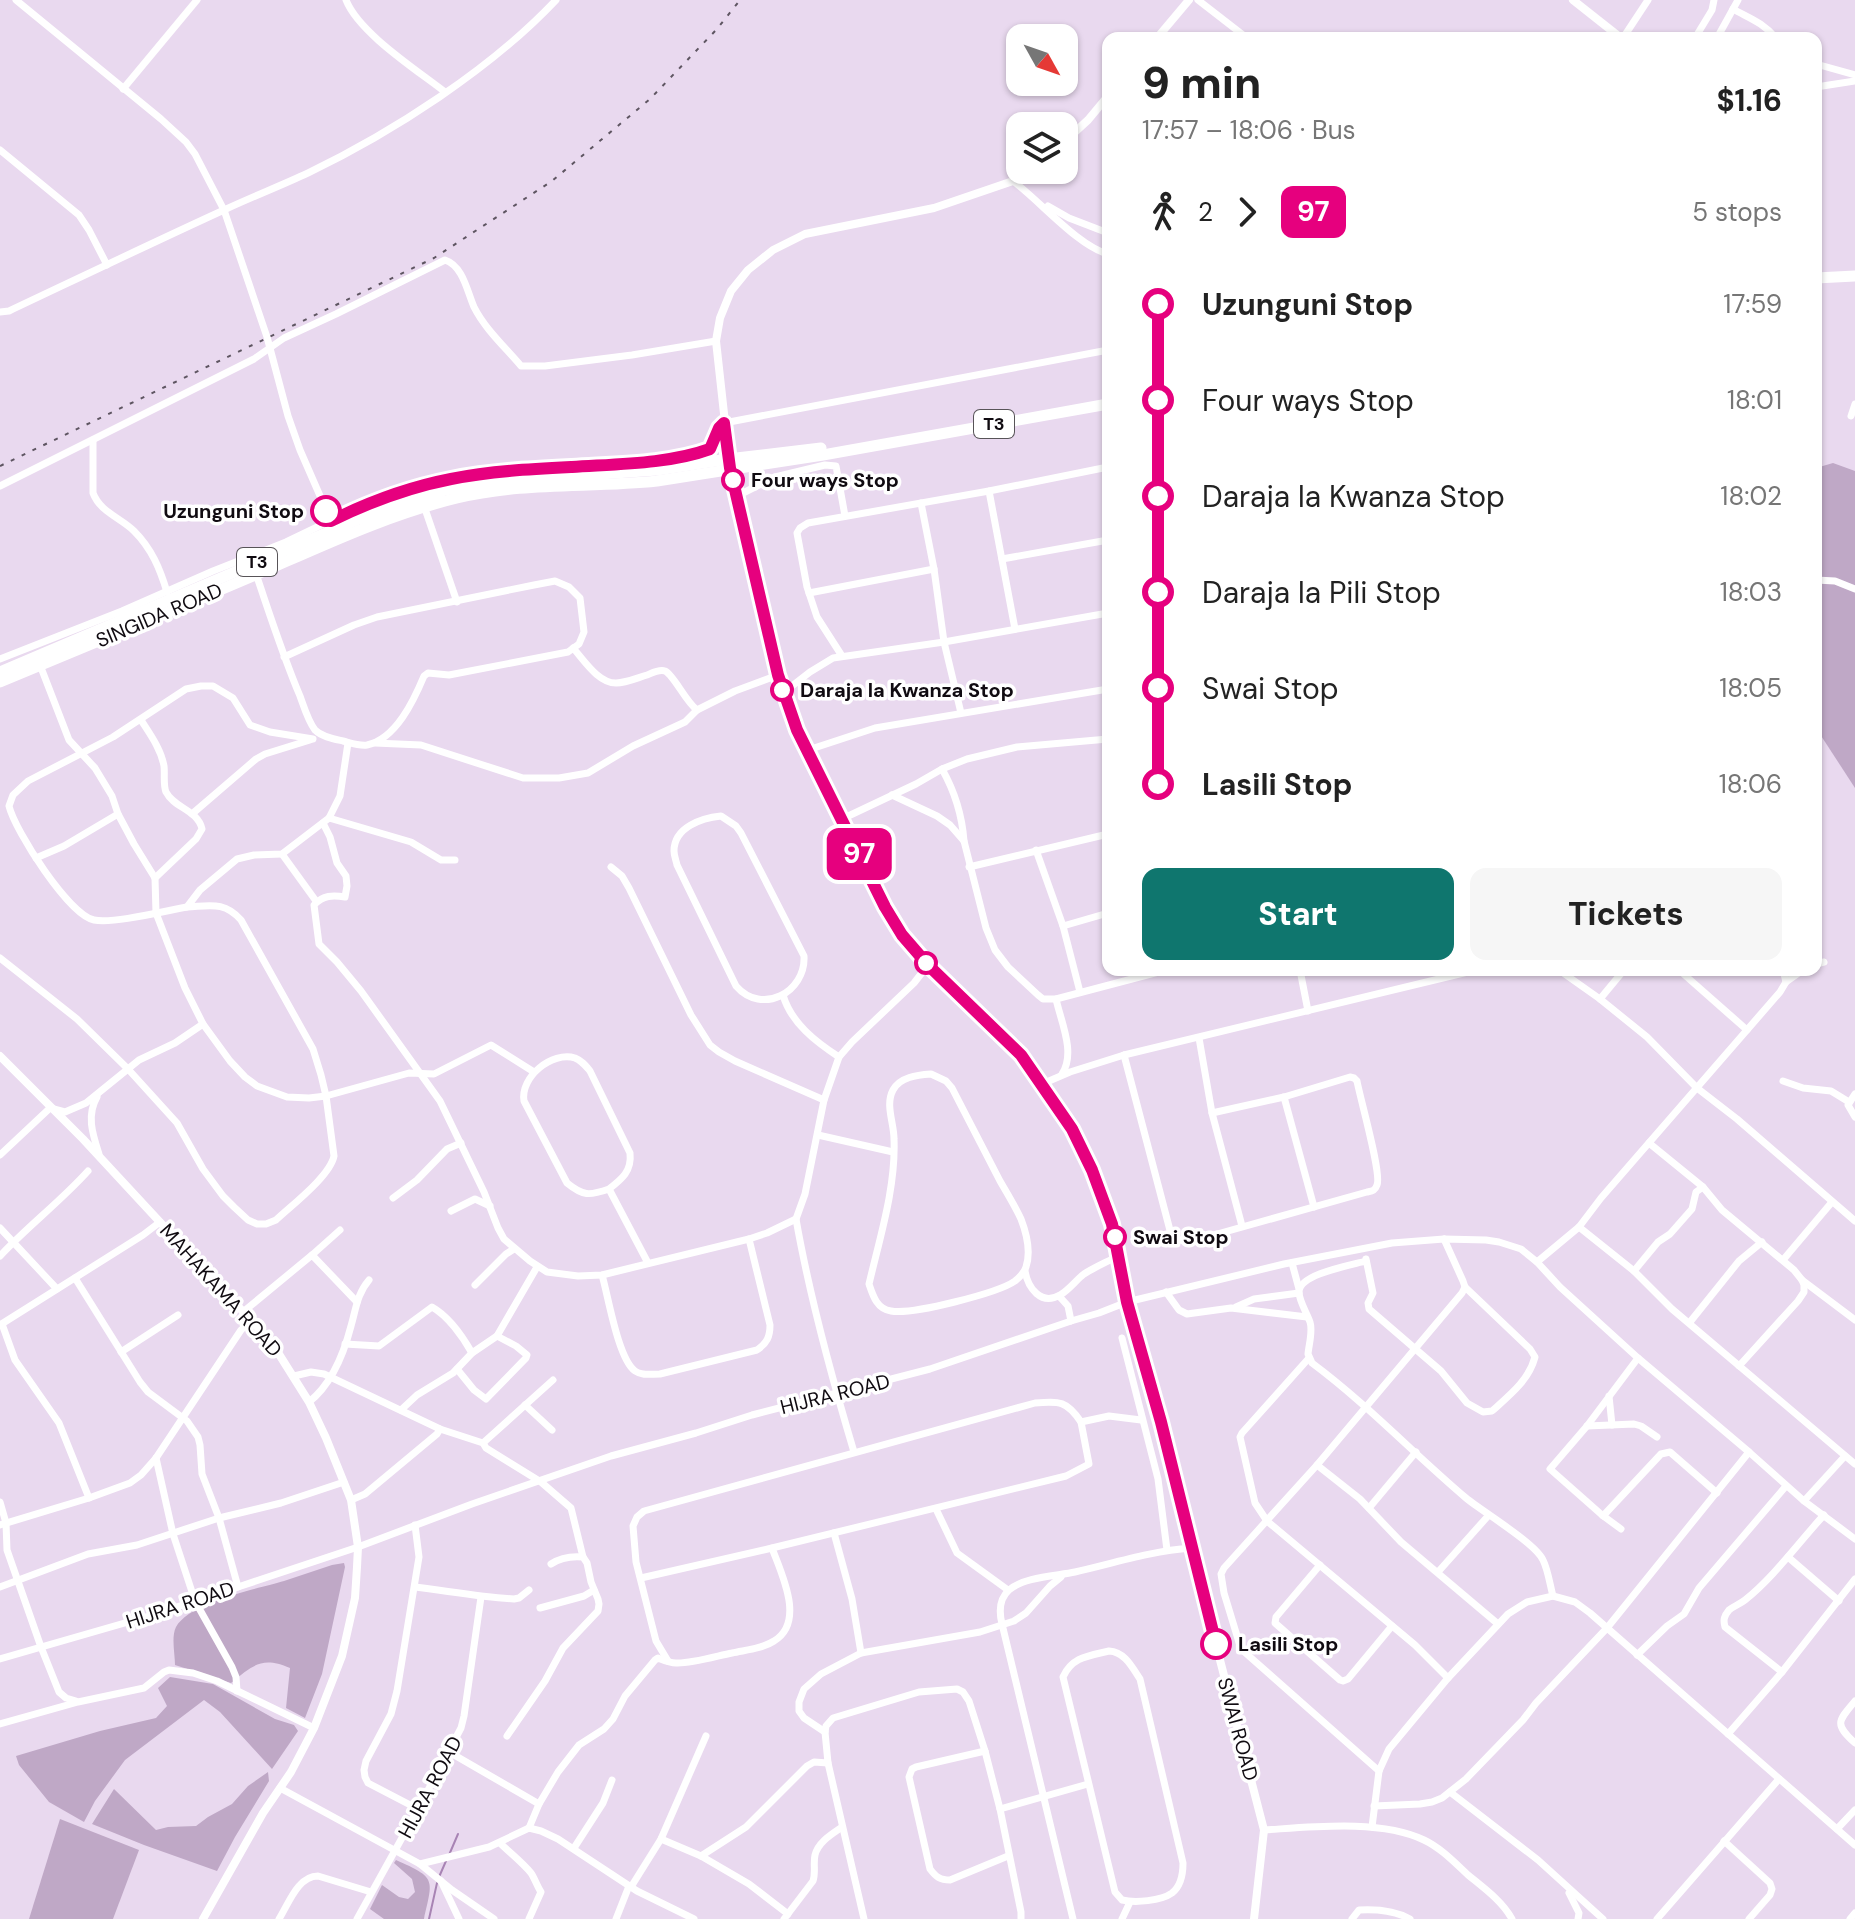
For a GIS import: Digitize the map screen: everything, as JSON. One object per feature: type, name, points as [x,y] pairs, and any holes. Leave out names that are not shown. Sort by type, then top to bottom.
[{"type":"highway","points":[[1822,278],[1855,276]]},
{"type":"highway","name":"SINGIDA ROAD","points":[[0,672],[359,519],[445,490],[487,482],[823,455],[1102,405]]},
{"type":"highway","name":"SINGIDA ROAD","points":[[0,682],[339,538],[424,506],[523,488],[630,484],[729,464]]},
{"type":"street","points":[[123,89],[197,0]]},
{"type":"street","points":[[346,0],[368,29],[445,92]]},
{"type":"street","points":[[0,312],[9,311],[347,153],[445,92],[521,35],[556,0]]},
{"type":"street","points":[[1162,32],[1189,0]]},
{"type":"street","points":[[1198,0],[1239,32]]},
{"type":"street","points":[[1573,0],[1614,32]]},
{"type":"street","points":[[1699,32],[1712,10],[1714,0]]},
{"type":"street","points":[[1720,32],[1738,0]]},
{"type":"street","points":[[19,1],[186,142],[205,171],[224,210],[270,347],[300,450],[331,521]]},
{"type":"street","points":[[1626,32],[1649,1]]},
{"type":"street","points":[[1733,9],[1761,23],[1770,32]]},
{"type":"street","points":[[1822,66],[1855,78]]},
{"type":"street","points":[[1822,86],[1855,78]]},
{"type":"street","points":[[1078,129],[1102,103]]},
{"type":"street","points":[[0,150],[79,215],[107,265]]},
{"type":"street","points":[[0,486],[254,359],[284,338],[445,260],[457,269],[482,321],[521,366],[589,361],[716,341],[720,318],[731,291],[748,270],[773,250],[805,234],[934,208],[1006,183]]},
{"type":"street","points":[[1017,184],[1086,244],[1102,251]]},
{"type":"street","points":[[1031,195],[1069,218],[1102,231]]},
{"type":"street","name":"SWAI ROAD","points":[[716,341],[729,464],[778,675],[797,730],[902,935],[928,965],[1021,1055],[1072,1129],[1092,1170],[1112,1224],[1127,1302],[1161,1422],[1264,1830],[1254,1919]]},
{"type":"street","points":[[0,659],[286,542],[365,504],[449,479],[520,470],[649,461],[692,454],[710,449],[724,423],[1102,351]]},
{"type":"street","points":[[1851,416],[1855,404]]},
{"type":"street","points":[[93,440],[95,500],[140,537],[156,561],[167,592]]},
{"type":"street","points":[[737,496],[775,477],[833,465],[836,466],[845,516]]},
{"type":"street","points":[[842,656],[817,617],[809,593],[797,533],[800,528],[808,523],[1102,468]]},
{"type":"street","points":[[989,491],[1015,629]]},
{"type":"street","points":[[921,503],[944,642],[961,713]]},
{"type":"street","points":[[424,506],[457,602]]},
{"type":"street","points":[[1002,559],[1102,541]]},
{"type":"street","points":[[809,593],[934,569]]},
{"type":"street","points":[[256,574],[284,657],[317,732],[360,745],[421,745],[523,778],[559,778],[588,773],[633,746],[685,722],[697,710],[778,675]]},
{"type":"street","points":[[1822,580],[1835,581],[1855,589]]},
{"type":"street","points":[[284,657],[377,617],[555,581],[569,587],[580,598],[584,632],[579,644],[568,652],[449,675],[428,673],[408,711],[373,743]]},
{"type":"street","points":[[783,693],[825,661],[842,656],[944,642],[1102,614]]},
{"type":"street","points":[[573,648],[594,672],[608,682],[627,681],[666,671],[697,710]]},
{"type":"street","points":[[40,665],[69,740],[95,768],[155,878],[156,913],[185,988],[203,1024],[230,1061],[257,1086],[287,1097],[326,1096],[409,1073],[438,1073],[491,1045],[534,1072]]},
{"type":"street","points":[[0,958],[77,1019],[128,1069],[177,1123],[203,1169],[223,1196],[248,1220],[266,1224],[276,1220],[331,1167],[334,1156],[326,1096],[313,1049],[241,920],[232,910],[217,905],[106,920],[88,918],[62,895],[36,858],[10,812],[9,802],[28,781],[113,737],[186,689],[213,686],[233,698],[250,725],[270,732],[313,739]]},
{"type":"street","points":[[808,750],[875,728],[1102,690]]},
{"type":"street","points":[[141,720],[160,752],[166,791],[201,822],[202,829],[155,878]]},
{"type":"street","points":[[192,814],[256,759],[324,736]]},
{"type":"street","points":[[842,819],[967,759],[1017,747],[1102,740]]},
{"type":"street","points":[[187,907],[200,890],[237,859],[282,854],[326,820],[340,796],[348,743]]},
{"type":"street","points":[[942,769],[960,810],[969,867],[986,928],[995,950],[1008,967],[1043,999],[1056,999],[1143,976]]},
{"type":"street","points":[[892,795],[937,816],[964,841]]},
{"type":"street","points":[[36,858],[64,846],[118,814]]},
{"type":"street","points":[[721,816],[741,833],[804,956],[801,976],[783,995],[759,1001],[736,986],[677,865],[676,842],[693,823],[721,816]]},
{"type":"street","points":[[326,820],[411,842],[441,860],[455,860]]},
{"type":"street","points":[[326,820],[337,863],[346,876],[347,886],[345,897],[331,895],[316,901],[313,909],[319,944],[349,975],[440,1101],[498,1228],[514,1249],[547,1272],[602,1275],[749,1239],[796,1219]]},
{"type":"street","points":[[969,867],[1102,835]]},
{"type":"street","points":[[1036,850],[1063,926],[1080,992]]},
{"type":"street","points":[[282,854],[316,901]]},
{"type":"street","points":[[611,867],[622,876],[629,888],[691,1015],[710,1045],[735,1061],[824,1100]]},
{"type":"street","points":[[1063,926],[1102,915]]},
{"type":"street","points":[[854,1452],[807,1280],[796,1219],[805,1194],[824,1100],[839,1057],[914,983],[928,965]]},
{"type":"street","points":[[1301,976],[1308,1011]]},
{"type":"street","points":[[1042,1084],[1124,1055],[1451,976]]},
{"type":"street","points":[[1567,976],[1647,1037],[1697,1088],[1855,1221]]},
{"type":"street","points":[[1600,999],[1619,976]]},
{"type":"street","points":[[1686,976],[1747,1030]]},
{"type":"street","points":[[1784,976],[1786,982]]},
{"type":"street","points":[[1537,1262],[1579,1227],[1786,982],[1794,976]]},
{"type":"street","points":[[783,995],[795,1018],[807,1032],[839,1057]]},
{"type":"street","points":[[1056,999],[1067,1048],[1066,1067],[1060,1076]]},
{"type":"street","points":[[0,1155],[50,1108],[71,1111],[149,1054],[175,1043],[203,1024]]},
{"type":"street","points":[[1199,1038],[1212,1113],[1242,1226]]},
{"type":"street","points":[[1124,1055],[1172,1238],[1189,1242],[1374,1190],[1377,1186],[1377,1170],[1357,1081],[1350,1077],[1284,1097],[1212,1113]]},
{"type":"street","name":"MAHAKAMA ROAD","points":[[0,1056],[100,1158],[272,1343],[309,1402],[367,1543],[342,1656],[314,1728],[203,1919]]},
{"type":"street","points":[[568,1057],[579,1060],[590,1071],[630,1153],[629,1171],[609,1189],[590,1195],[577,1191],[567,1183],[524,1101],[525,1084],[534,1072],[547,1064],[568,1057]]},
{"type":"street","points":[[1025,1271],[1007,1286],[978,1296],[902,1311],[880,1307],[873,1297],[869,1284],[891,1188],[894,1140],[890,1107],[894,1088],[900,1082],[931,1074],[946,1081],[952,1088],[1021,1219],[1029,1251],[1025,1271],[1027,1283],[1035,1293],[1043,1298],[1059,1296],[1082,1276],[1118,1256]]},
{"type":"street","points":[[1783,1081],[1852,1098],[1849,1109],[1855,1117]]},
{"type":"street","points":[[100,1158],[91,1112],[101,1092]]},
{"type":"street","points":[[1284,1097],[1314,1207]]},
{"type":"street","points":[[818,1135],[893,1152]]},
{"type":"street","points":[[393,1198],[417,1180],[447,1149],[461,1143]]},
{"type":"street","points":[[1649,1143],[1703,1187],[1722,1210],[1783,1260],[1802,1280],[1855,1320]]},
{"type":"street","points":[[0,1256],[67,1195],[88,1171]]},
{"type":"street","points":[[1634,1271],[1692,1209],[1696,1192],[1703,1187]]},
{"type":"street","points":[[609,1189],[648,1263]]},
{"type":"street","points":[[451,1211],[475,1199],[490,1206]]},
{"type":"street","points":[[1783,1260],[1832,1202]]},
{"type":"street","points":[[89,1498],[59,1423],[15,1360],[1,1324],[160,1222]]},
{"type":"street","points":[[1579,1227],[1852,1460],[1804,1501]]},
{"type":"street","points":[[0,1228],[57,1289]]},
{"type":"street","points":[[243,1312],[340,1230]]},
{"type":"street","points":[[602,1275],[619,1342],[628,1362],[637,1372],[660,1374],[757,1350],[768,1339],[770,1325],[749,1239]]},
{"type":"street","points":[[1363,1249],[1373,1293],[1367,1306],[1441,1371],[1467,1403],[1483,1412],[1492,1411],[1519,1387],[1535,1357],[1465,1287],[1444,1239]]},
{"type":"street","name":"HIJRA ROAD","points":[[0,1659],[238,1587],[611,1456],[752,1415],[930,1369],[1127,1302],[1392,1243],[1444,1239],[1499,1242],[1521,1249],[1638,1358],[1786,1486],[1855,1539]]},
{"type":"street","points":[[1690,1322],[1739,1261],[1762,1242]]},
{"type":"street","points":[[475,1285],[514,1249]]},
{"type":"street","points":[[312,1255],[357,1302]]},
{"type":"street","points":[[1299,1291],[1313,1277],[1366,1261]]},
{"type":"street","points":[[1292,1263],[1311,1325],[1309,1358],[1312,1363],[1488,1516],[1506,1526],[1542,1558],[1553,1596]]},
{"type":"street","points":[[401,1410],[497,1336],[537,1267]]},
{"type":"street","points":[[75,1278],[148,1392],[183,1418],[198,1437],[202,1474],[219,1518],[238,1587]]},
{"type":"street","points":[[309,1402],[330,1377],[345,1344],[362,1288],[369,1280]]},
{"type":"street","points":[[1739,1366],[1798,1301],[1804,1292],[1802,1280]]},
{"type":"street","points":[[1379,1771],[1241,1649],[1221,1574],[1367,1408],[1465,1287]]},
{"type":"street","points":[[1233,1308],[1254,1299],[1299,1291]]},
{"type":"street","points":[[1166,1292],[1179,1310],[1187,1314],[1233,1308],[1307,1317]]},
{"type":"street","points":[[1059,1296],[1068,1306],[1071,1321]]},
{"type":"street","points":[[345,1344],[379,1346],[432,1307],[456,1330],[472,1353]]},
{"type":"street","points":[[121,1352],[178,1315]]},
{"type":"street","points":[[3,1524],[89,1498],[130,1483],[141,1475],[156,1458],[241,1330],[251,1321]]},
{"type":"street","points":[[457,1369],[486,1399],[527,1355],[497,1336]]},
{"type":"street","points":[[1122,1338],[1158,1479],[1167,1550]]},
{"type":"street","points":[[1309,1358],[1240,1437],[1255,1503],[1267,1521],[1428,1657],[1448,1678]]},
{"type":"street","points":[[1621,1529],[1550,1469],[1638,1358]]},
{"type":"street","points":[[294,1376],[318,1372],[440,1429],[483,1443],[486,1448],[541,1482],[571,1508],[599,1604],[598,1611],[563,1648],[545,1681],[507,1736]]},
{"type":"street","points":[[483,1443],[553,1380]]},
{"type":"street","points":[[1609,1396],[1612,1425]]},
{"type":"street","points":[[1124,1417],[1137,1400]]},
{"type":"street","points":[[641,1578],[1061,1478],[1089,1464],[1081,1422],[1067,1405],[1035,1403],[644,1511],[633,1526],[636,1562],[656,1641],[668,1661]]},
{"type":"street","points":[[525,1405],[552,1430]]},
{"type":"street","points":[[1081,1422],[1109,1416],[1141,1420]]},
{"type":"street","points":[[1587,1426],[1641,1426],[1657,1437]]},
{"type":"street","points":[[351,1500],[365,1494],[440,1429]]},
{"type":"street","points":[[1369,1508],[1416,1452]]},
{"type":"street","points":[[1603,1516],[1661,1454],[1670,1452],[1717,1493]]},
{"type":"street","points":[[1374,1806],[1420,1804],[1442,1798],[1466,1779],[1607,1628],[1749,1452]]},
{"type":"street","points":[[156,1458],[173,1534],[195,1601],[232,1667],[237,1691]]},
{"type":"street","points":[[1317,1465],[1369,1508],[1401,1542],[1498,1624]]},
{"type":"street","points":[[0,1587],[88,1554],[137,1545],[344,1482]]},
{"type":"street","points":[[1637,1655],[1684,1614],[1699,1588],[1786,1486]]},
{"type":"street","points":[[0,1502],[7,1550],[41,1647],[59,1692],[78,1702]]},
{"type":"street","points":[[936,1509],[957,1553],[1008,1590]]},
{"type":"street","points":[[1782,1672],[1725,1627],[1723,1621],[1730,1609],[1745,1600],[1788,1557],[1824,1515]]},
{"type":"street","points":[[1438,1572],[1488,1516]]},
{"type":"street","points":[[415,1525],[419,1557],[397,1691],[391,1714],[364,1770],[368,1783],[418,1809]]},
{"type":"street","points":[[834,1533],[852,1599],[861,1653]]},
{"type":"street","points":[[420,1864],[500,1843],[529,1828],[539,1804],[576,1748],[604,1729],[625,1696],[658,1658],[674,1664],[760,1647],[783,1634],[790,1612],[788,1593],[772,1548]]},
{"type":"street","points":[[1073,1919],[999,1611],[1008,1590],[1018,1585],[1167,1550],[1191,1548]]},
{"type":"street","points":[[551,1564],[575,1556],[583,1557]]},
{"type":"street","points":[[1788,1557],[1839,1601]]},
{"type":"street","points":[[1320,1565],[1276,1617],[1275,1623],[1340,1680],[1348,1679],[1392,1626]]},
{"type":"street","points":[[825,1732],[799,1711],[804,1689],[821,1674],[861,1653],[980,1632],[1021,1617],[1065,1574]]},
{"type":"street","points":[[1728,1734],[1782,1672],[1855,1579]]},
{"type":"street","points":[[415,1587],[514,1599],[529,1590]]},
{"type":"street","points":[[540,1608],[584,1596],[594,1590]]},
{"type":"street","points":[[1372,1827],[1379,1771],[1389,1749],[1448,1678],[1508,1614],[1527,1602],[1553,1596],[1575,1602],[1607,1628],[1855,1845]]},
{"type":"street","name":"HIJRA ROAD","points":[[357,1919],[449,1752],[464,1716],[481,1597]]},
{"type":"street","points":[[1109,1651],[1118,1652],[1140,1679],[1184,1874],[1172,1893],[1142,1902],[1130,1902],[1122,1900],[1115,1892],[1063,1677],[1068,1666],[1081,1658],[1109,1651]]},
{"type":"street","points":[[0,1724],[78,1702],[144,1688],[169,1670],[205,1676],[314,1728]]},
{"type":"street","points":[[864,1919],[828,1763],[826,1726],[833,1718],[919,1692],[957,1689],[969,1701],[985,1751],[1000,1809],[1021,1919]]},
{"type":"street","points":[[1855,1701],[1839,1725],[1841,1731],[1855,1743]]},
{"type":"street","points":[[616,1919],[630,1887],[661,1839],[706,1736]]},
{"type":"street","points":[[985,1751],[914,1768],[909,1773],[912,1792],[930,1869],[939,1878],[950,1880],[1008,1856]]},
{"type":"street","points":[[449,1752],[539,1804]]},
{"type":"street","points":[[701,1856],[746,1827],[807,1766],[814,1762],[828,1763]]},
{"type":"street","points":[[1660,1918],[1779,1779]]},
{"type":"street","points":[[574,1848],[603,1803],[612,1780]]},
{"type":"street","points":[[1000,1809],[1088,1784]]},
{"type":"street","points":[[280,1788],[420,1864],[490,1918]]},
{"type":"street","points":[[1450,1792],[1538,1860],[1603,1919]]},
{"type":"street","points":[[1837,1829],[1855,1810]]},
{"type":"street","points":[[661,1839],[701,1856],[749,1884],[786,1917],[813,1881],[817,1849],[842,1827]]},
{"type":"street","points":[[1264,1830],[1372,1827],[1425,1840],[1496,1899],[1512,1919]]},
{"type":"street","points":[[529,1828],[574,1848],[630,1887],[694,1919]]},
{"type":"street","points":[[1724,1841],[1770,1883],[1772,1889],[1749,1919]]},
{"type":"street","points":[[500,1843],[525,1866],[541,1892],[529,1919]]},
{"type":"street","points":[[279,1919],[308,1877],[318,1876],[371,1892]]},
{"type":"street","points":[[441,1880],[455,1917]]},
{"type":"street","points":[[1560,1881],[1573,1897],[1578,1919]]},
{"type":"street","points":[[1122,1919],[1130,1902]]},
{"type":"street","points":[[1352,1919],[1359,1910],[1366,1910],[1392,1911],[1410,1919]]},
{"type":"street","points":[[1850,1919],[1855,1913]]},
{"type":"shaded area","points":[[1833,463],[1855,471],[1855,788],[1822,737],[1822,466]]},
{"type":"shaded area","points":[[344,1563],[322,1674],[305,1718],[286,1708],[290,1668],[272,1663],[258,1664],[231,1683],[175,1665],[173,1641],[176,1627],[195,1610],[225,1598]]},
{"type":"shaded area","points":[[170,1677],[213,1684],[275,1719],[294,1725],[298,1731],[272,1769],[220,1712],[204,1700],[125,1760],[95,1801],[84,1822],[49,1802],[19,1765],[16,1756],[156,1718],[167,1706],[158,1688]]},
{"type":"shaded area","points":[[268,1772],[269,1781],[217,1871],[92,1824],[114,1789],[156,1830],[196,1826],[232,1804],[248,1786]]},
{"type":"shaded area","points":[[60,1819],[139,1850],[113,1919],[29,1919]]},
{"type":"shaded area","points":[[396,1860],[419,1871],[429,1881],[424,1919],[384,1919],[370,1909],[382,1885],[399,1897],[408,1899],[415,1892],[412,1879],[394,1863]]},
{"type":"waterway","points":[[449,1855],[458,1834]]},
{"type":"waterway","points":[[439,1877],[446,1861]]},
{"type":"waterway","points":[[429,1919],[437,1883]]},
{"type":"railway","points":[[0,466],[434,258],[552,181],[650,99],[717,29],[740,0]]},
{"type":"bus line","name":"97","points":[[326,511],[331,521],[365,504],[449,479],[486,473],[649,461],[692,454],[710,449],[724,423],[730,468],[778,675],[797,730],[902,935],[928,965],[1021,1055],[1072,1129],[1092,1170],[1112,1224],[1127,1302],[1161,1422],[1216,1644]]},
{"type":"place","name":"Four ways Stop","points":[[733,480]]},
{"type":"place","name":"Uzunguni Stop","points":[[326,511]]},
{"type":"place","name":"Daraja la Kwanza Stop","points":[[782,690]]},
{"type":"place","name":"Swai Stop","points":[[1115,1237]]},
{"type":"place","name":"Lasili Stop","points":[[1216,1644]]}]
